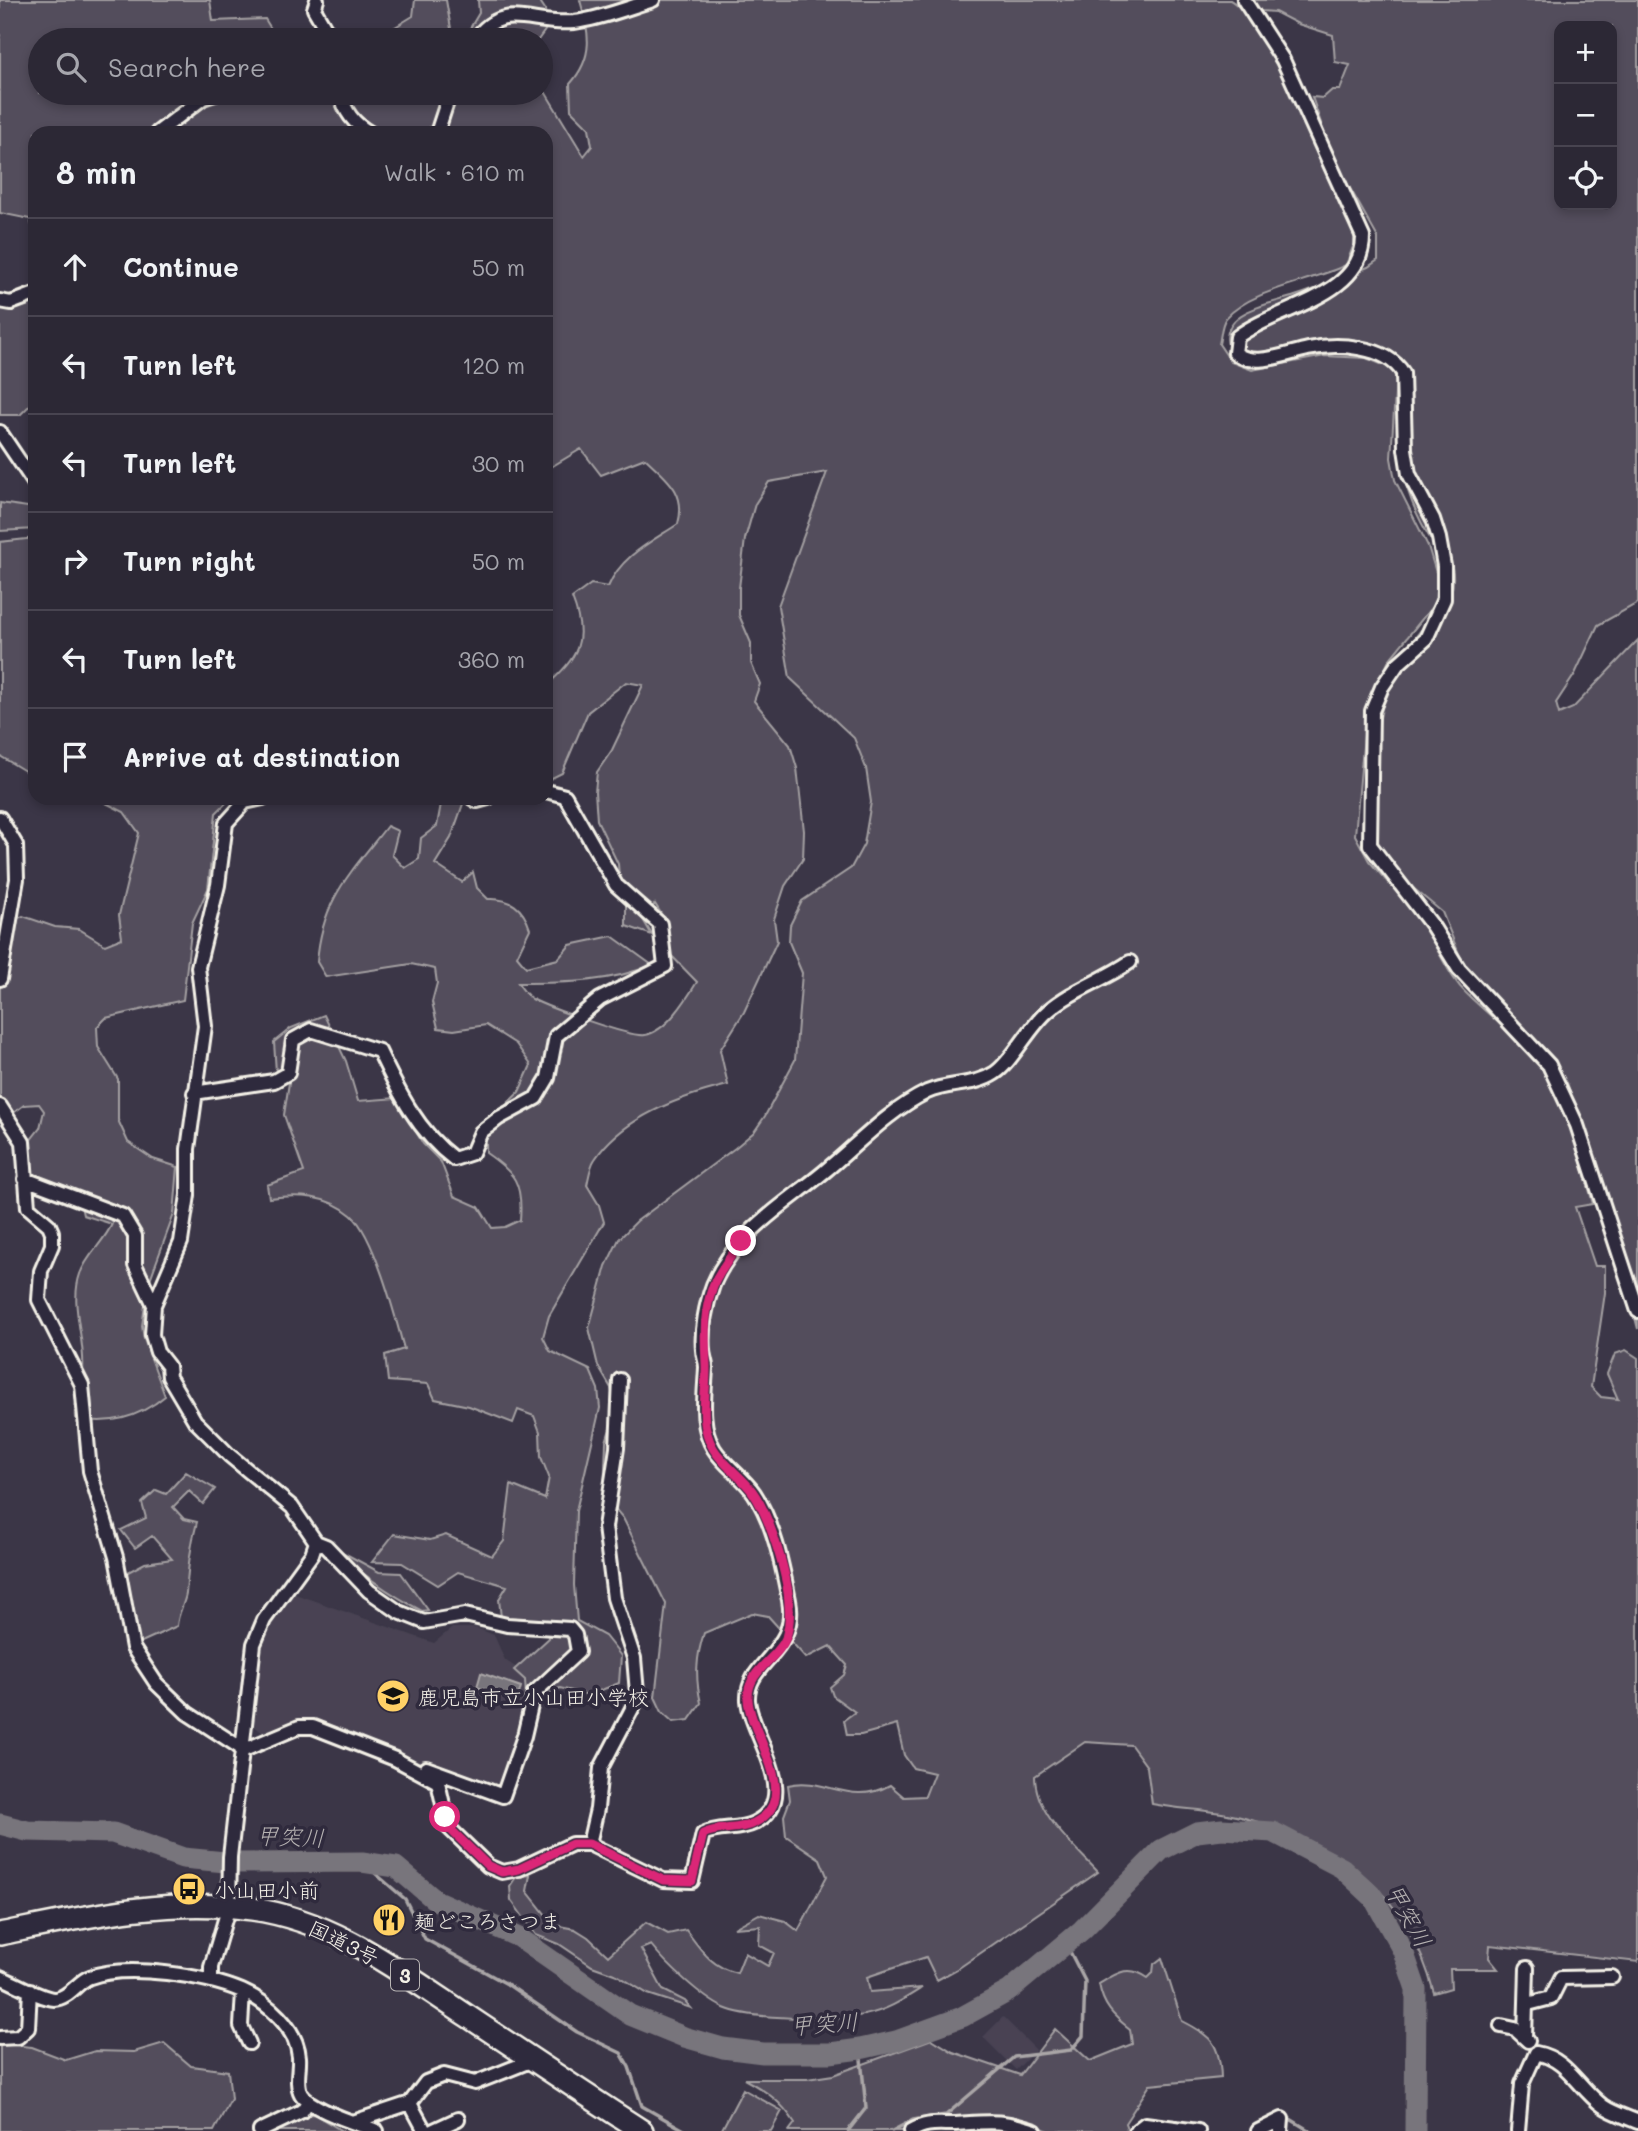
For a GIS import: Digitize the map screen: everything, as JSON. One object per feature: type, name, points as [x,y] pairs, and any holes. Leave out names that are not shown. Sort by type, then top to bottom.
[{"type":"highway","name":"国道3号","points":[[0,1934],[136,1908],[229,1906],[279,1914],[337,1936],[400,1972],[642,2131]]},
{"type":"street","points":[[317,0],[314,9],[325,28]]},
{"type":"street","points":[[481,28],[495,12],[509,10],[570,23],[653,0]]},
{"type":"street","points":[[1244,0],[1283,60],[1363,237],[1363,252],[1354,269],[1340,283],[1244,331],[1235,341],[1235,353],[1243,359],[1266,359],[1312,348],[1358,348],[1396,362],[1403,373],[1405,449],[1409,474],[1433,519],[1444,566],[1444,599],[1434,626],[1418,649],[1396,665],[1382,687],[1372,711],[1370,845],[1431,923],[1459,969],[1549,1065],[1577,1125],[1638,1311]]},
{"type":"street","points":[[166,126],[195,105]]},
{"type":"street","points":[[344,105],[357,126]]},
{"type":"street","points":[[439,126],[446,105]]},
{"type":"street","points":[[0,301],[10,303],[28,297]]},
{"type":"street","points":[[0,432],[28,474]]},
{"type":"street","points":[[194,1093],[274,1081],[288,1073],[293,1040],[311,1030],[379,1051],[397,1089],[433,1143],[454,1159],[472,1153],[481,1132],[499,1118],[536,1098],[548,1078],[556,1036],[600,999],[665,966],[660,924],[616,884],[565,796],[553,793]]},
{"type":"street","points":[[242,805],[226,823],[218,885],[198,967],[205,1026],[188,1149],[188,1195],[181,1242],[154,1305],[152,1335],[157,1352],[195,1421],[229,1455],[292,1507],[316,1542],[326,1546],[369,1591],[399,1612],[424,1622],[466,1615],[507,1625],[569,1629],[575,1635],[578,1652],[534,1693],[524,1736],[503,1796],[313,1727],[299,1727],[244,1750]]},
{"type":"street","points":[[0,818],[4,833],[16,845],[17,879],[0,979]]},
{"type":"street","points":[[395,1759],[438,1782],[448,1827],[488,1866],[502,1872],[519,1869],[572,1844],[589,1844],[663,1880],[692,1881],[703,1834],[713,1829],[750,1825],[764,1817],[772,1807],[775,1771],[755,1728],[748,1699],[750,1684],[785,1640],[790,1604],[775,1543],[760,1504],[752,1491],[713,1449],[707,1431],[703,1327],[713,1285],[741,1241],[761,1219],[822,1174],[895,1110],[944,1085],[976,1083],[996,1073],[1051,1008],[1130,962]]},
{"type":"street","points":[[0,1106],[23,1142],[28,1207],[45,1220],[52,1233],[52,1245],[41,1271],[39,1300],[82,1385],[90,1471],[116,1557],[133,1648],[156,1683],[187,1713],[244,1750]]},
{"type":"street","points":[[25,1179],[123,1216],[135,1236],[135,1265],[154,1305]]},
{"type":"street","points":[[589,1844],[597,1809],[601,1768],[635,1705],[638,1678],[614,1598],[605,1527],[617,1448],[620,1380]]},
{"type":"street","points":[[211,1980],[211,1967],[229,1906],[230,1857],[254,1644],[264,1620],[312,1554],[316,1542]]},
{"type":"street","points":[[1525,2037],[1527,1968]]},
{"type":"street","points":[[0,1978],[53,1999],[63,1996],[91,1976],[140,1972],[211,1980],[243,1992],[262,2001],[282,2022],[296,2045],[298,2086],[309,2102],[377,2131]]},
{"type":"street","points":[[1528,2004],[1551,1998],[1561,1978],[1612,1977]]},
{"type":"street","points":[[0,2038],[18,2037],[28,2028],[30,1990]]},
{"type":"street","points":[[234,2029],[240,2015],[243,1992]]},
{"type":"street","points":[[240,2015],[249,2043]]},
{"type":"street","points":[[1501,2026],[1525,2037],[1536,2053],[1564,2064],[1586,2092],[1604,2108],[1638,2122]]},
{"type":"street","points":[[1518,2131],[1522,2084],[1536,2053]]},
{"type":"street","points":[[353,2122],[410,2103],[426,2082],[444,2075],[475,2083],[533,2060]]},
{"type":"street","points":[[260,2131],[302,2111],[309,2102]]},
{"type":"street","points":[[410,2103],[425,2131]]},
{"type":"street","points":[[432,2131],[458,2119]]},
{"type":"street","points":[[1258,2131],[1282,2119],[1281,2131]]},
{"type":"street","points":[[911,2131],[928,2122],[951,2124],[988,2120],[1035,2131]]},
{"type":"street","points":[[1136,2131],[1145,2124],[1198,2131]]},
{"type":"shaded area","points":[[0,0],[210,0],[213,21],[265,19],[271,28],[28,28],[28,105],[340,105],[352,126],[28,126],[28,219],[0,213]]},
{"type":"shaded area","points":[[415,0],[446,0],[451,28],[394,28],[413,16]]},
{"type":"shaded area","points":[[478,0],[539,0],[545,9],[546,28],[470,28],[479,13]]},
{"type":"shaded area","points":[[580,0],[1230,0],[1244,13],[1278,69],[1354,233],[1354,244],[1346,265],[1266,293],[1237,308],[1224,321],[1219,344],[1231,362],[1252,370],[1325,356],[1366,358],[1391,368],[1396,378],[1391,458],[1395,480],[1428,546],[1437,576],[1435,603],[1389,660],[1366,713],[1355,835],[1369,861],[1390,885],[1428,907],[1444,932],[1436,948],[1453,977],[1466,993],[1534,1057],[1559,1099],[1593,1204],[1575,1207],[1595,1266],[1605,1266],[1605,1293],[1591,1387],[1601,1397],[1618,1399],[1607,1374],[1615,1354],[1626,1350],[1638,1358],[1638,1962],[1490,1945],[1489,1958],[1498,1969],[1450,1969],[1451,1988],[1434,1993],[1422,1957],[1406,1926],[1387,1899],[1338,1857],[1309,1841],[1241,1817],[1152,1804],[1147,1767],[1131,1745],[1085,1742],[1035,1776],[1041,1803],[1048,1816],[1098,1872],[959,1968],[937,1980],[926,1957],[867,1977],[870,1992],[922,1988],[880,2011],[850,2017],[814,2018],[772,2017],[737,2012],[724,2008],[695,1989],[651,1945],[641,1949],[663,1990],[685,2001],[691,2008],[648,1994],[617,1975],[592,1966],[559,1944],[536,1935],[511,1900],[510,1886],[516,1877],[530,1875],[527,1891],[554,1925],[575,1929],[608,1956],[646,1922],[668,1934],[686,1930],[707,1957],[728,1970],[737,1973],[745,1953],[768,1966],[774,1953],[759,1945],[760,1926],[734,1928],[759,1914],[785,1921],[798,1931],[827,1876],[820,1859],[786,1836],[784,1816],[790,1800],[788,1785],[814,1784],[862,1793],[890,1785],[904,1797],[925,1796],[934,1773],[913,1768],[904,1755],[897,1725],[861,1735],[847,1735],[844,1720],[855,1712],[833,1696],[830,1687],[844,1675],[847,1665],[830,1646],[806,1658],[768,1616],[752,1613],[704,1633],[697,1668],[701,1703],[689,1720],[673,1722],[662,1712],[655,1697],[666,1604],[623,1518],[604,1496],[606,1442],[616,1409],[611,1388],[598,1366],[589,1328],[606,1266],[619,1239],[637,1221],[754,1132],[765,1116],[795,1060],[802,973],[789,942],[790,925],[802,901],[851,868],[864,844],[871,802],[866,768],[854,738],[790,678],[778,606],[827,472],[769,482],[755,504],[745,539],[739,588],[739,615],[751,643],[751,663],[760,684],[754,701],[790,745],[797,768],[804,831],[803,859],[785,886],[774,919],[777,941],[744,1012],[720,1050],[728,1085],[673,1102],[637,1120],[607,1144],[593,1162],[587,1185],[599,1205],[604,1222],[549,1316],[543,1337],[550,1351],[590,1370],[598,1389],[600,1408],[576,1511],[574,1585],[577,1621],[605,1636],[621,1656],[619,1683],[589,1695],[560,1688],[538,1700],[526,1696],[525,1680],[514,1670],[549,1638],[540,1619],[501,1618],[499,1599],[507,1586],[458,1572],[438,1585],[402,1563],[372,1562],[394,1534],[430,1540],[446,1535],[492,1556],[504,1541],[511,1485],[545,1499],[549,1477],[541,1457],[540,1432],[534,1416],[518,1410],[513,1423],[469,1406],[435,1399],[428,1384],[388,1381],[385,1355],[404,1349],[376,1258],[360,1225],[342,1208],[322,1200],[301,1196],[269,1198],[267,1185],[304,1172],[284,1115],[291,1070],[276,1072],[274,1042],[291,1028],[324,1015],[346,1061],[358,1101],[397,1098],[423,1144],[441,1162],[454,1196],[479,1207],[492,1228],[505,1227],[520,1220],[520,1197],[515,1180],[486,1153],[486,1125],[519,1092],[531,1065],[516,1044],[486,1025],[454,1030],[438,1028],[432,1002],[437,983],[435,969],[411,964],[326,977],[317,962],[325,921],[340,888],[387,826],[398,831],[392,855],[405,868],[419,859],[421,838],[437,826],[441,805],[463,805],[451,838],[435,864],[462,882],[473,872],[477,888],[488,899],[509,902],[524,915],[530,929],[517,956],[526,967],[558,959],[570,945],[612,936],[652,965],[603,979],[518,983],[532,999],[607,1027],[645,1035],[661,1028],[668,1021],[682,1006],[697,982],[664,948],[665,920],[655,904],[642,918],[652,935],[626,926],[626,904],[620,890],[618,864],[597,820],[597,772],[612,750],[643,685],[626,682],[588,712],[562,773],[553,778],[553,679],[573,657],[580,637],[580,626],[572,598],[591,584],[608,587],[629,558],[678,524],[680,503],[673,487],[645,458],[601,475],[581,449],[553,466],[553,126],[368,126],[350,115],[347,105],[553,105],[584,156],[592,146],[589,128],[571,110],[570,84],[587,54],[586,23]]},
{"type":"shaded area","points":[[1243,0],[1638,0],[1638,603],[1598,625],[1575,674],[1556,703],[1559,714],[1573,708],[1638,640],[1638,1329],[1592,1154],[1567,1083],[1550,1056],[1525,1030],[1476,996],[1442,912],[1394,872],[1364,832],[1366,799],[1376,763],[1378,727],[1385,694],[1405,651],[1421,630],[1444,616],[1452,592],[1451,564],[1435,546],[1423,526],[1402,470],[1400,459],[1408,372],[1402,359],[1376,346],[1354,343],[1257,363],[1230,352],[1227,338],[1230,327],[1237,318],[1259,306],[1323,286],[1378,260],[1378,238],[1333,158],[1312,97],[1323,98],[1332,90],[1340,90],[1350,65],[1335,62],[1333,35],[1298,24],[1275,12],[1261,11]]},
{"type":"shaded area","points":[[28,297],[28,407],[20,415],[0,415],[0,305]]},
{"type":"shaded area","points":[[0,503],[28,507],[28,529],[0,531]]},
{"type":"shaded area","points":[[28,539],[28,773],[0,756],[0,542]]},
{"type":"shaded area","points":[[110,805],[224,805],[216,813],[208,889],[192,923],[183,1000],[106,1018],[97,1027],[98,1047],[118,1079],[118,1120],[128,1142],[153,1159],[178,1167],[174,1214],[148,1285],[142,1326],[144,1339],[165,1396],[134,1415],[99,1421],[75,1418],[83,1359],[76,1298],[83,1267],[112,1224],[83,1215],[79,1197],[21,1175],[18,1156],[40,1128],[44,1111],[39,1104],[24,1105],[3,1121],[0,1119],[0,925],[23,916],[55,927],[79,929],[105,945],[122,938],[119,915],[139,833],[124,812]]},
{"type":"shaded area","points":[[186,1472],[215,1489],[203,1504],[189,1491],[173,1507],[184,1519],[197,1522],[185,1598],[177,1626],[137,1644],[131,1624],[126,1573],[145,1563],[172,1559],[152,1536],[135,1548],[121,1530],[146,1518],[142,1503],[156,1490],[166,1494]]},
{"type":"shaded area","points":[[333,1547],[379,1572],[401,1573],[428,1610],[422,1611],[386,1590]]},
{"type":"shaded area","name":"鹿児島市立小山田小学校","points":[[292,1593],[434,1643],[452,1628],[476,1628],[494,1635],[505,1660],[537,1682],[502,1793],[299,1722],[264,1734],[253,1725],[262,1643],[268,1628]]},
{"type":"shaded area","points":[[481,1673],[521,1687],[517,1701],[477,1687]]},
{"type":"shaded area","points":[[1162,1958],[1182,2021],[1201,2031],[1212,2042],[1219,2057],[1221,2078],[1150,2085],[1125,2123],[1128,2131],[1049,2131],[1037,2126],[1035,2131],[789,2131],[795,2123],[779,2103],[744,2079],[807,2079],[833,2075],[932,2039],[953,2052],[1020,2075],[1055,2029],[1090,2061],[1132,2044],[1130,2029],[1110,2010],[1099,1984],[1129,1971],[1148,1978],[1153,1973],[1154,1964]]},
{"type":"shaded area","points":[[1003,2017],[1036,2050],[1016,2070],[983,2037]]},
{"type":"shaded area","points":[[164,2043],[191,2066],[228,2071],[231,2099],[214,2131],[0,2131],[0,2044],[32,2047],[66,2060],[95,2051],[134,2052]]},
{"type":"shaded area","points":[[743,2089],[782,2111],[771,2131],[721,2131]]},
{"type":"shaded area","points":[[314,2114],[342,2131],[269,2131],[294,2116]]},
{"type":"waterway","name":"甲突川","points":[[0,1824],[27,1831],[113,1833],[183,1858],[236,1863],[362,1862],[396,1867],[435,1900],[518,1937],[630,2015],[684,2037],[723,2048],[763,2053],[830,2053],[860,2049],[896,2041],[962,2017],[1009,1991],[1082,1930],[1161,1850],[1197,1832],[1222,1829],[1273,1832],[1342,1868],[1373,1897],[1403,1951],[1416,1989],[1415,2131]]},
{"type":"waterway","points":[[362,1862],[405,1899],[425,1939],[507,1984],[577,2032],[621,2053],[629,2067],[642,2106],[686,2131]]},
{"type":"waterway","points":[[892,2131],[913,2120],[946,2115],[1014,2057],[1071,2050],[1083,2036],[1085,1981],[1065,1942]]},
{"type":"waterway","points":[[848,2131],[866,2108],[860,2049]]},
{"type":"waterway","points":[[1287,2117],[1310,2131]]},
{"type":"place","name":"鹿児島市立小山田小学校","points":[[393,1696]]},
{"type":"place","name":"小山田小前","points":[[189,1889]]},
{"type":"place","name":"麺どころさつま","points":[[389,1920]]},
{"type":"route","points":[[445,1817],[448,1827],[488,1866],[502,1872],[519,1869],[572,1844],[589,1844],[645,1874],[663,1880],[692,1881],[703,1834],[713,1829],[750,1825],[764,1817],[772,1807],[775,1771],[755,1728],[748,1699],[750,1684],[765,1661],[785,1640],[790,1604],[775,1543],[760,1504],[752,1491],[713,1449],[704,1417],[706,1362],[703,1327],[713,1285],[741,1241]]}]
